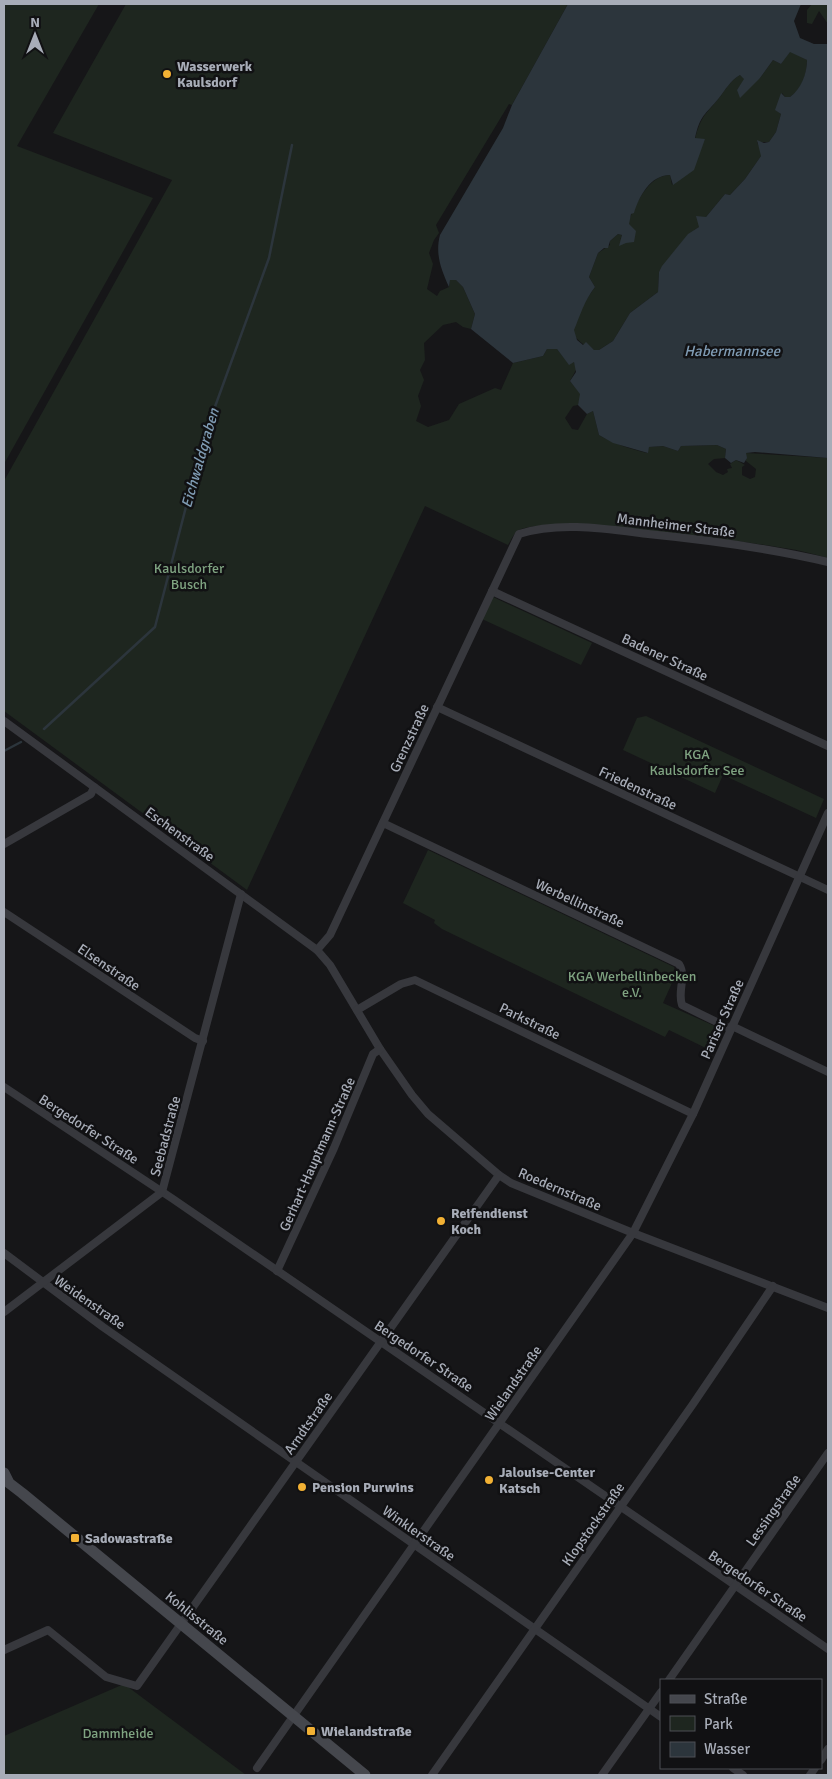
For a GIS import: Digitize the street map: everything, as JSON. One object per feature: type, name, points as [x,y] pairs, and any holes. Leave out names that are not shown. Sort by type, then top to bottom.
[{"type":"street","name":"Mannheimer Straße","points":[[519,534],[545,529],[621,531],[785,552],[828,562]]},
{"type":"street","name":"Grenzstraße","points":[[317,950],[330,934],[519,534]]},
{"type":"street","name":"Badener Straße","points":[[492,591],[828,746]]},
{"type":"street","name":"Friedenstraße","points":[[437,707],[828,890]]},
{"type":"street","name":"Eschenstraße","points":[[4,721],[317,950],[335,973]]},
{"type":"street","points":[[4,844],[91,794],[94,787]]},
{"type":"street","name":"Pariser Straße","points":[[634,1233],[693,1114],[828,813]]},
{"type":"street","name":"Werbellinstraße","points":[[383,823],[679,964],[683,975],[679,997],[682,1005],[828,1072]]},
{"type":"street","name":"Seebadstraße","points":[[4,1312],[41,1282],[162,1192],[241,894]]},
{"type":"street","name":"Elsenstraße","points":[[4,912],[202,1041]]},
{"type":"street","name":"Roedernstraße","points":[[335,973],[380,1049],[412,1095],[428,1114],[499,1175],[511,1182],[634,1233],[828,1308]]},
{"type":"street","name":"Parkstraße","points":[[357,1010],[401,984],[415,980],[693,1114]]},
{"type":"street","name":"Gerhart-Hauptmann-Straße","points":[[277,1270],[334,1148],[373,1054],[380,1049]]},
{"type":"street","name":"Bergedorfer Straße","points":[[4,1087],[277,1270],[828,1649]]},
{"type":"street","name":"Arndtstraße","points":[[4,1650],[48,1630],[106,1677],[138,1686],[499,1175]]},
{"type":"street","name":"Wielandstraße","points":[[257,1768],[634,1233]]},
{"type":"street","name":"Weidenstraße","points":[[4,1253],[41,1282],[164,1368]]},
{"type":"street","name":"Klopstockstraße","points":[[432,1775],[773,1286]]},
{"type":"street","name":"Winklerstraße","points":[[164,1368],[660,1716]]},
{"type":"street","name":"Lessingstraße","points":[[670,1679],[828,1453]]},
{"type":"street","name":"Kohlisstraße","points":[[6,1481],[365,1775]]},
{"type":"street","points":[[602,1775],[660,1693]]},
{"type":"green space","points":[[4,4],[99,4],[17,146],[153,198],[4,464]]},
{"type":"green space","name":"Kaulsdorfer Busch","points":[[126,4],[568,4],[512,105],[509,104],[436,225],[439,233],[429,253],[433,264],[427,289],[437,296],[440,291],[449,287],[450,280],[456,280],[463,287],[475,314],[471,329],[463,327],[456,322],[443,325],[424,343],[425,360],[420,370],[424,380],[418,396],[421,406],[416,421],[428,427],[449,420],[459,404],[495,388],[501,390],[513,363],[543,356],[547,349],[557,349],[569,364],[573,361],[577,368],[570,381],[581,394],[578,405],[573,406],[565,418],[572,429],[578,430],[587,414],[593,411],[599,435],[617,444],[647,453],[649,447],[663,446],[678,451],[681,446],[717,445],[726,449],[725,458],[714,459],[708,464],[716,472],[723,475],[728,472],[727,469],[732,468],[730,464],[736,460],[745,465],[742,467],[742,475],[750,479],[755,477],[756,469],[746,461],[746,453],[828,458],[828,558],[795,550],[730,540],[604,527],[536,526],[519,530],[508,545],[425,506],[247,890],[4,711],[4,481],[172,180],[53,133]]},
{"type":"green space","points":[[812,4],[828,4],[828,24],[819,11],[812,24],[807,23],[807,10]]},
{"type":"green space","points":[[790,51],[807,60],[805,76],[798,90],[790,97],[785,97],[782,93],[776,110],[781,114],[776,132],[769,142],[757,142],[762,153],[745,179],[730,195],[725,194],[706,217],[702,217],[699,227],[689,234],[659,272],[658,292],[630,313],[613,341],[599,350],[594,350],[586,343],[584,345],[575,336],[574,327],[581,309],[595,287],[589,277],[598,253],[610,245],[610,241],[618,234],[622,235],[619,242],[638,201],[652,183],[660,177],[670,175],[672,185],[705,139],[695,139],[702,120],[731,83],[740,75],[745,79],[737,90],[760,78],[773,60],[781,64]]},
{"type":"green space","points":[[493,597],[592,643],[581,665],[482,619]]},
{"type":"green space","name":"KGA Kaulsdorfer See","points":[[646,716],[824,799],[816,818],[723,775],[715,793],[623,750],[637,718]]},
{"type":"green space","name":"KGA Werbellinbecken e.V.","points":[[428,850],[674,967],[676,974],[663,1003],[717,1027],[719,1035],[712,1051],[669,1030],[665,1037],[442,929],[434,923],[435,920],[403,903]]},
{"type":"green space","name":"Dammheide","points":[[124,1684],[246,1775],[4,1775],[4,1736]]},
{"type":"water","name":"Habermannsee","points":[[568,4],[801,4],[794,21],[800,38],[814,44],[828,44],[828,458],[755,452],[746,453],[747,458],[744,463],[736,460],[731,463],[725,458],[726,449],[717,445],[681,446],[678,451],[663,446],[649,447],[648,453],[613,443],[599,435],[593,411],[587,414],[578,405],[580,394],[570,381],[576,372],[574,362],[569,365],[557,349],[547,349],[543,356],[513,363],[471,329],[475,314],[463,287],[456,280],[450,280],[449,287],[440,261],[438,249],[440,235],[503,128],[512,105]],"holes":[[[790,52],[807,60],[805,76],[797,90],[790,97],[785,97],[781,93],[775,110],[781,114],[776,132],[769,142],[764,143],[757,140],[761,156],[745,179],[730,195],[725,194],[706,217],[696,216],[699,227],[688,234],[662,266],[659,272],[658,292],[630,313],[613,341],[599,350],[594,350],[586,342],[583,345],[577,340],[574,330],[585,303],[595,287],[589,277],[598,253],[604,248],[608,248],[610,241],[618,234],[622,235],[619,246],[634,242],[636,231],[629,224],[631,214],[634,213],[646,188],[657,179],[670,175],[673,185],[694,170],[705,139],[695,138],[699,124],[728,85],[737,77],[740,75],[744,79],[737,90],[740,98],[760,78],[773,60],[781,64]]]},
{"type":"waterway","name":"Eichwaldgraben","points":[[44,729],[155,627],[204,437],[269,258],[292,145]]},
{"type":"waterway","name":"Eichwaldgraben","points":[[4,751],[21,742]]},
{"type":"place","name":"Wasserwerk Kaulsdorf","points":[[167,74]]},
{"type":"place","name":"Reifendienst Koch","points":[[441,1221]]},
{"type":"place","name":"Jalouise-Center Katsch","points":[[489,1480]]},
{"type":"place","name":"Pension Purwins","points":[[302,1487]]},
{"type":"place","name":"Sadowastraße","points":[[75,1538]]},
{"type":"place","name":"Wielandstraße","points":[[311,1731]]}]
